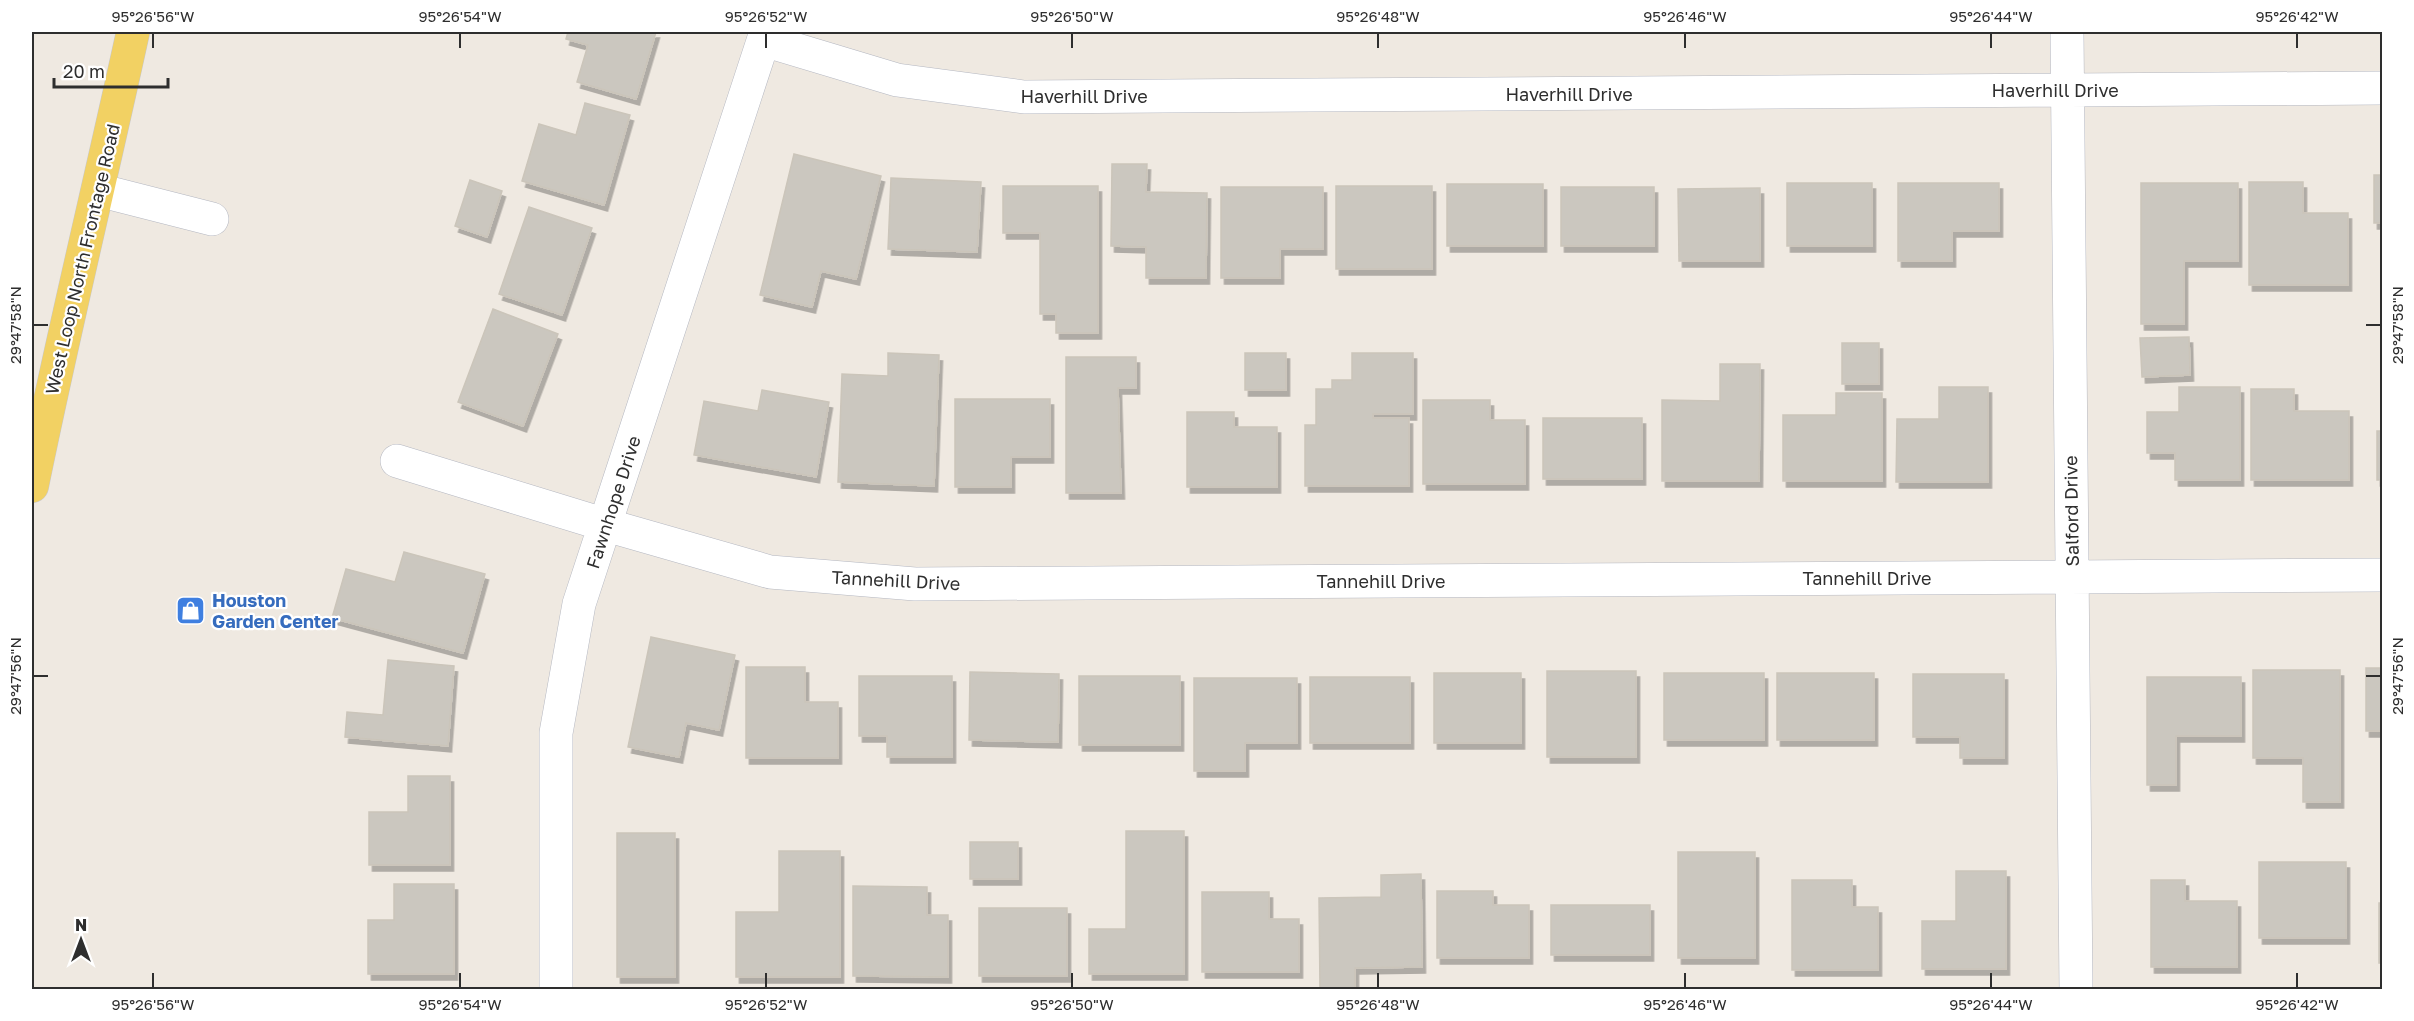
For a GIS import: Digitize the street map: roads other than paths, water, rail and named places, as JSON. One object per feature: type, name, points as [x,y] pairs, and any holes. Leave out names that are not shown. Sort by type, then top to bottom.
[{"type":"main road","name":"West Loop North Frontage Road","points":[[32,486],[68,312],[133,32]]},
{"type":"street","name":"Salford Drive","points":[[2067,32],[2076,990]]},
{"type":"street","name":"Haverhill Drive","points":[[765,36],[897,80],[1024,98],[2382,88]]},
{"type":"street","name":"Fawnhope Drive","points":[[556,990],[556,733],[579,604],[765,36]]},
{"type":"street","points":[[98,190],[212,219]]},
{"type":"street","name":"Tannehill Drive","points":[[397,461],[770,572],[915,584],[2382,575]]},
{"type":"place","name":"Houston Garden Center","points":[[191,610]]}]
